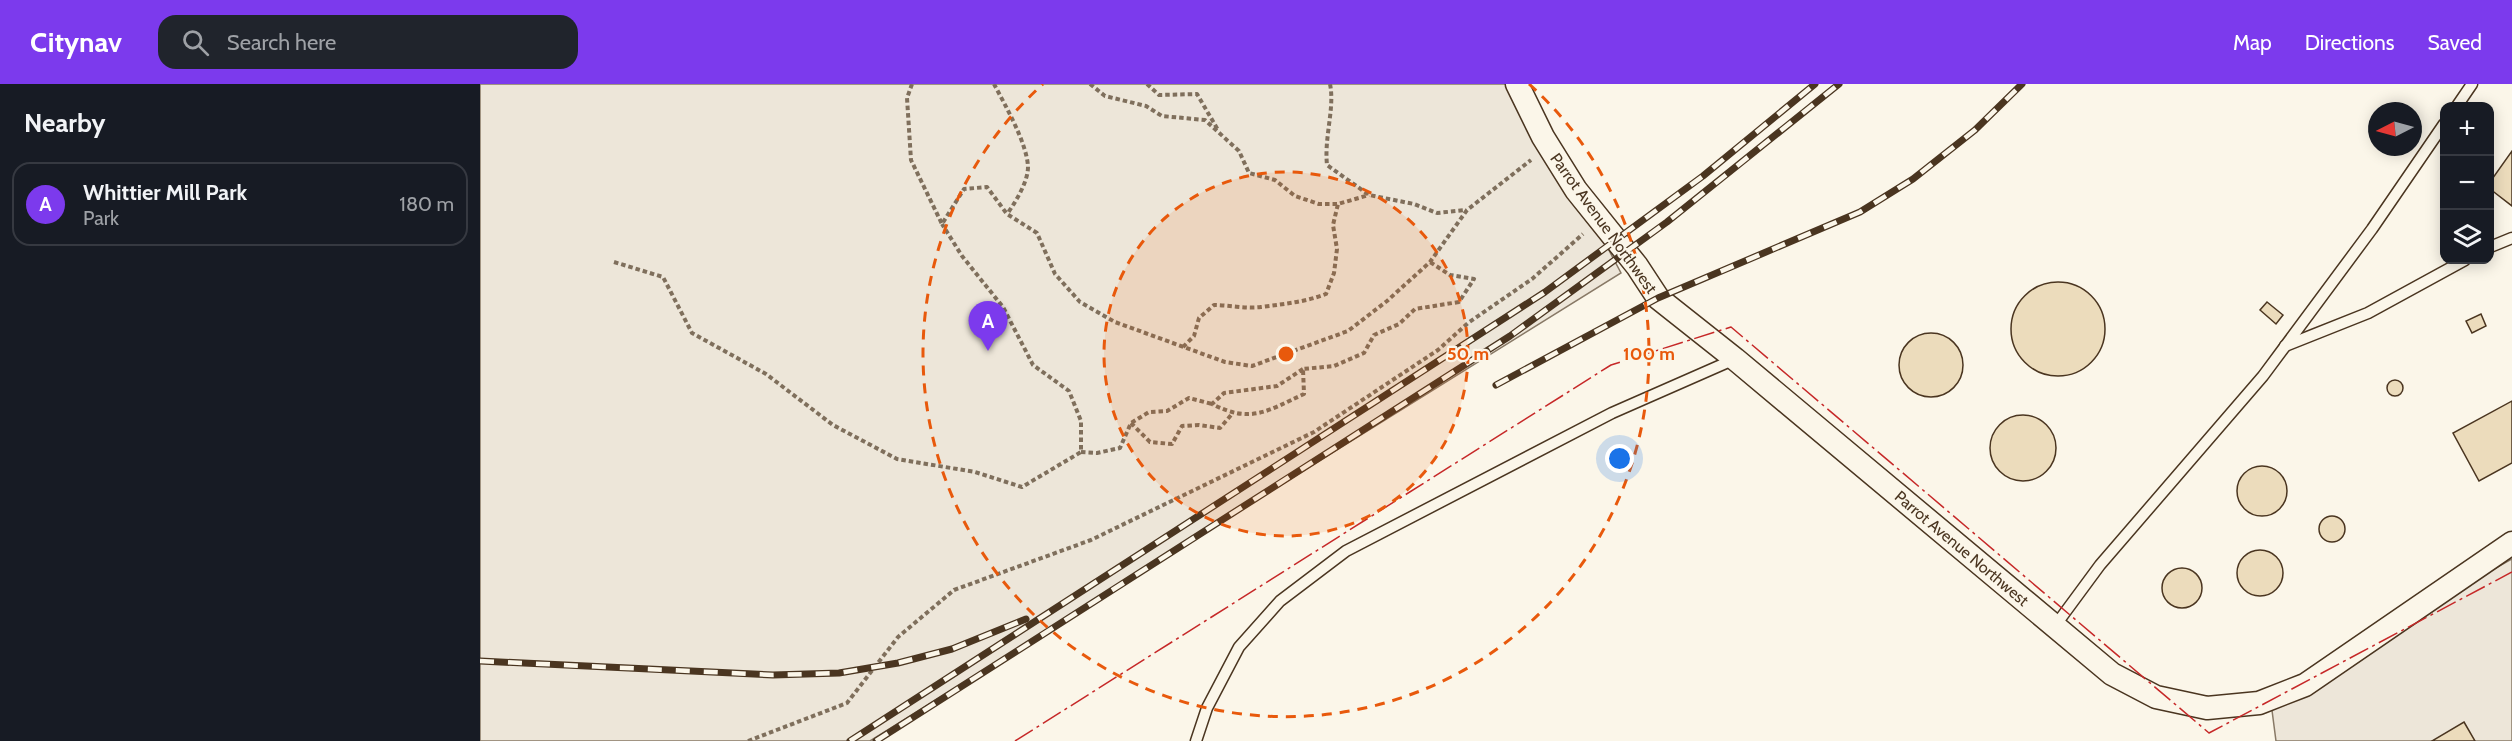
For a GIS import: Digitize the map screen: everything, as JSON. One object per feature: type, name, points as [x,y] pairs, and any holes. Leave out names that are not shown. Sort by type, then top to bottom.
[{"type":"street","name":"Parrot Avenue Northwest","points":[[1517,84],[1549,146],[1576,190],[1637,266],[1658,298],[1735,359],[2112,674],[2156,697],[2207,708],[2259,703],[2305,685],[2512,543]]},
{"type":"lane","points":[[2460,102],[2472,84]]},
{"type":"lane","points":[[2055,626],[2100,564],[2263,376],[2372,229],[2440,131]]},
{"type":"lane","points":[[2494,245],[2512,238]]},
{"type":"lane","points":[[2285,346],[2368,313],[2458,264]]},
{"type":"lane","points":[[1196,741],[1207,708],[1239,647],[1280,601],[1346,551],[1612,413],[1735,359]]},
{"type":"path","points":[[912,84],[907,98],[911,160],[942,224],[962,256],[1003,307],[1033,365],[1069,391],[1081,421],[1082,452]]},
{"type":"path","points":[[994,84],[1014,120],[1028,167],[1015,203],[1007,214]]},
{"type":"path","points":[[1089,84],[1105,96],[1146,106],[1162,116],[1205,120],[1239,150],[1249,173],[1275,180],[1295,196],[1319,204],[1338,204],[1369,195]]},
{"type":"path","points":[[1147,84],[1159,95],[1197,94],[1221,135]]},
{"type":"path","points":[[1330,84],[1332,96],[1325,146],[1327,165],[1369,195],[1414,204],[1437,213],[1467,210]]},
{"type":"path","points":[[942,224],[964,189],[987,188],[1007,214],[1037,233],[1055,274],[1080,302],[1115,322],[1225,362],[1252,366],[1348,331],[1387,301],[1430,262],[1467,210],[1549,146]]},
{"type":"path","points":[[1183,347],[1194,336],[1199,318],[1214,305],[1259,307],[1281,302],[1302,303],[1326,294],[1334,273],[1337,249],[1334,225],[1338,204]]},
{"type":"path","points":[[748,741],[847,703],[898,637],[954,590],[1091,540],[1314,432],[1438,350],[1468,323],[1532,279],[1600,220]]},
{"type":"path","points":[[614,262],[663,277],[692,333],[766,374],[833,426],[897,459],[975,472],[1022,488],[1082,452],[1097,453],[1120,448],[1131,423],[1149,411],[1167,411],[1189,398],[1212,404],[1232,414],[1261,414],[1304,394],[1303,369]]},
{"type":"path","points":[[1212,404],[1224,393],[1277,386],[1303,369],[1334,366],[1364,353],[1374,336],[1399,324],[1415,309],[1459,302],[1474,279],[1450,275],[1430,262]]},
{"type":"path","points":[[1131,423],[1150,442],[1172,444],[1182,426],[1199,424],[1220,428],[1232,414]]},
{"type":"shaded area","points":[[480,84],[1521,84],[1621,273],[870,741],[480,741]]},
{"type":"shaded area","points":[[2512,559],[2512,741],[2276,741],[2270,695]]},
{"type":"building","points":[[2512,151],[2512,206],[2494,192],[2494,176]]},
{"type":"building","points":[[2058,282],[2076,286],[2091,296],[2101,311],[2105,329],[2101,347],[2091,362],[2076,372],[2058,376],[2040,372],[2025,362],[2015,347],[2011,329],[2015,311],[2025,296],[2040,286]]},
{"type":"building","points":[[2267,302],[2283,315],[2276,324],[2260,310]]},
{"type":"building","points":[[2481,314],[2486,326],[2472,333],[2466,321]]},
{"type":"building","points":[[1925,333],[1937,333],[1954,342],[1961,353],[1963,365],[1961,377],[1954,388],[1937,397],[1925,397],[1913,392],[1904,383],[1899,371],[1899,359],[1904,347],[1913,338]]},
{"type":"building","points":[[2392,380],[2398,380],[2403,388],[2401,394],[2392,396],[2387,391],[2387,385]]},
{"type":"building","points":[[2512,401],[2512,463],[2479,481],[2453,433]]},
{"type":"building","points":[[2023,415],[2036,418],[2046,425],[2053,435],[2056,448],[2053,461],[2046,471],[2036,478],[2023,481],[2010,478],[2000,471],[1993,461],[1990,448],[1993,435],[2000,425],[2010,418]]},
{"type":"building","points":[[2257,466],[2267,466],[2280,473],[2287,486],[2287,496],[2280,509],[2267,516],[2257,516],[2248,512],[2241,505],[2237,496],[2237,486],[2241,477],[2248,470]]},
{"type":"building","points":[[2332,516],[2341,520],[2345,529],[2341,538],[2332,542],[2323,538],[2319,529],[2323,520]]},
{"type":"building","points":[[2260,550],[2269,551],[2276,557],[2282,564],[2282,582],[2276,589],[2269,595],[2260,596],[2251,595],[2244,589],[2238,582],[2237,573],[2238,564],[2244,557],[2251,551]]},
{"type":"building","points":[[2182,568],[2196,574],[2202,588],[2196,602],[2182,608],[2168,602],[2162,588],[2168,574]]},
{"type":"building","points":[[2464,722],[2475,741],[2432,741]]},
{"type":"railway","points":[[850,741],[1545,292],[1703,176],[1815,84]]},
{"type":"railway","points":[[876,741],[1510,336],[1667,222],[1839,84]]},
{"type":"railway","points":[[1496,385],[1658,298],[1860,212],[1913,179],[1975,130],[2022,84]]},
{"type":"railway","points":[[480,661],[773,675],[839,673],[898,663],[952,649],[1026,619]]},
{"type":"power","points":[[1015,741],[1611,365],[1731,327],[2209,733],[2512,572]]},
{"type":"place","name":"Whittier Mill Park","points":[[988,351]]}]
